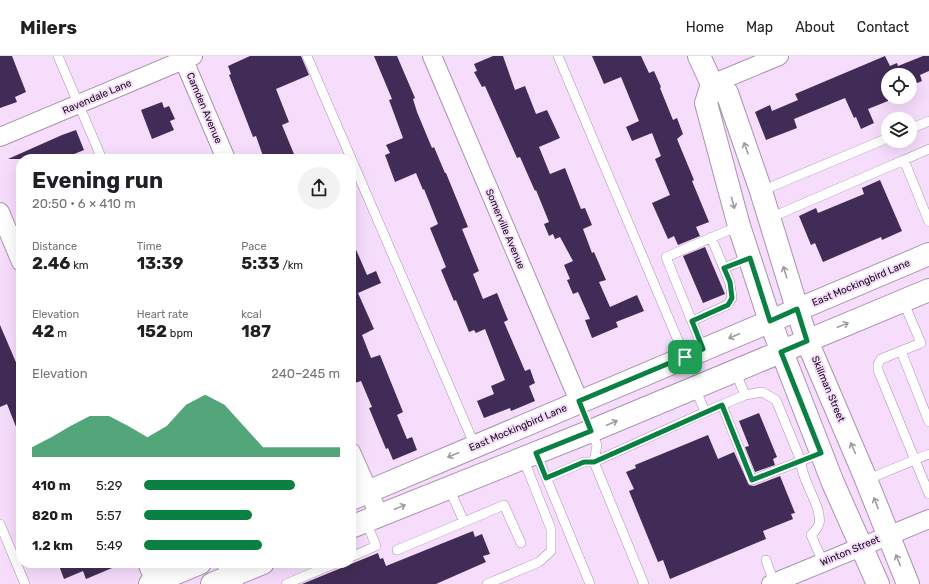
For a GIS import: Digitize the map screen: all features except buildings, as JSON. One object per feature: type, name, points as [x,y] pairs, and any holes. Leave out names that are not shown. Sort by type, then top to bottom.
[{"type":"main road","name":"Skillman Street","points":[[699,56],[712,84],[727,93],[761,191],[807,341],[908,584]]},
{"type":"main road","points":[[712,84],[706,103],[739,226],[770,321],[821,453],[878,584]]},
{"type":"main road","name":"East Mockingbird Lane","points":[[360,496],[579,401],[929,254]]},
{"type":"main road","points":[[365,521],[591,431],[929,290]]},
{"type":"main road","points":[[579,401],[591,431]]},
{"type":"main road","points":[[152,578],[184,568]]},
{"type":"main road","points":[[226,577],[250,568]]},
{"type":"street","name":"Somerville Avenue","points":[[432,56],[579,401]]},
{"type":"street","points":[[712,84],[779,56]]},
{"type":"street","name":"Ravendale Lane","points":[[0,137],[187,57]]},
{"type":"street","name":"Camden Avenue","points":[[187,57],[224,154]]},
{"type":"street","points":[[0,212],[16,250]]},
{"type":"street","points":[[356,476],[365,521]]},
{"type":"street","name":"Winton Street","points":[[773,583],[929,519]]},
{"type":"lane","points":[[58,56],[100,154]]},
{"type":"lane","points":[[307,56],[349,154]]},
{"type":"lane","points":[[558,56],[694,353]]},
{"type":"lane","points":[[917,126],[929,120]]},
{"type":"lane","points":[[761,191],[881,141]]},
{"type":"lane","points":[[769,218],[929,149]]},
{"type":"lane","points":[[904,160],[928,218]]},
{"type":"lane","points":[[356,170],[475,446]]},
{"type":"lane","points":[[694,353],[692,321],[666,257],[739,226]]},
{"type":"lane","points":[[692,321],[728,305],[732,298],[730,282],[711,238]]},
{"type":"lane","points":[[724,268],[750,258]]},
{"type":"lane","points":[[903,301],[925,341],[881,359],[878,364],[878,370],[929,494]]},
{"type":"lane","points":[[901,351],[929,422]]},
{"type":"lane","points":[[735,371],[745,395]]},
{"type":"lane","points":[[695,388],[705,412]]},
{"type":"lane","points":[[546,478],[584,462],[594,462],[745,395],[762,392],[776,400],[801,461],[801,470],[819,516],[818,526],[811,535],[823,562]]},
{"type":"lane","points":[[722,405],[752,480],[821,453]]},
{"type":"lane","points":[[591,431],[597,445],[594,462],[644,584]]},
{"type":"lane","points":[[866,480],[929,454]]},
{"type":"lane","points":[[529,455],[546,478],[590,584]]},
{"type":"lane","points":[[487,584],[539,562],[551,551],[551,529],[529,455]]},
{"type":"lane","points":[[449,487],[464,522]]},
{"type":"lane","points":[[397,550],[504,505],[521,543]]},
{"type":"lane","points":[[356,555],[376,546],[365,521]]},
{"type":"lane","points":[[0,524],[16,562]]},
{"type":"lane","points":[[766,560],[773,583]]},
{"type":"lane","points":[[18,568],[25,584]]},
{"type":"lane","points":[[286,584],[324,568]]},
{"type":"route","points":[[750,258],[770,321],[797,309],[807,341],[781,352],[821,453],[752,480],[722,405],[594,462],[584,462],[546,478],[536,453],[591,431],[579,401],[685,357],[703,349],[692,321],[728,305],[732,298],[730,282],[724,268],[750,258]]}]
